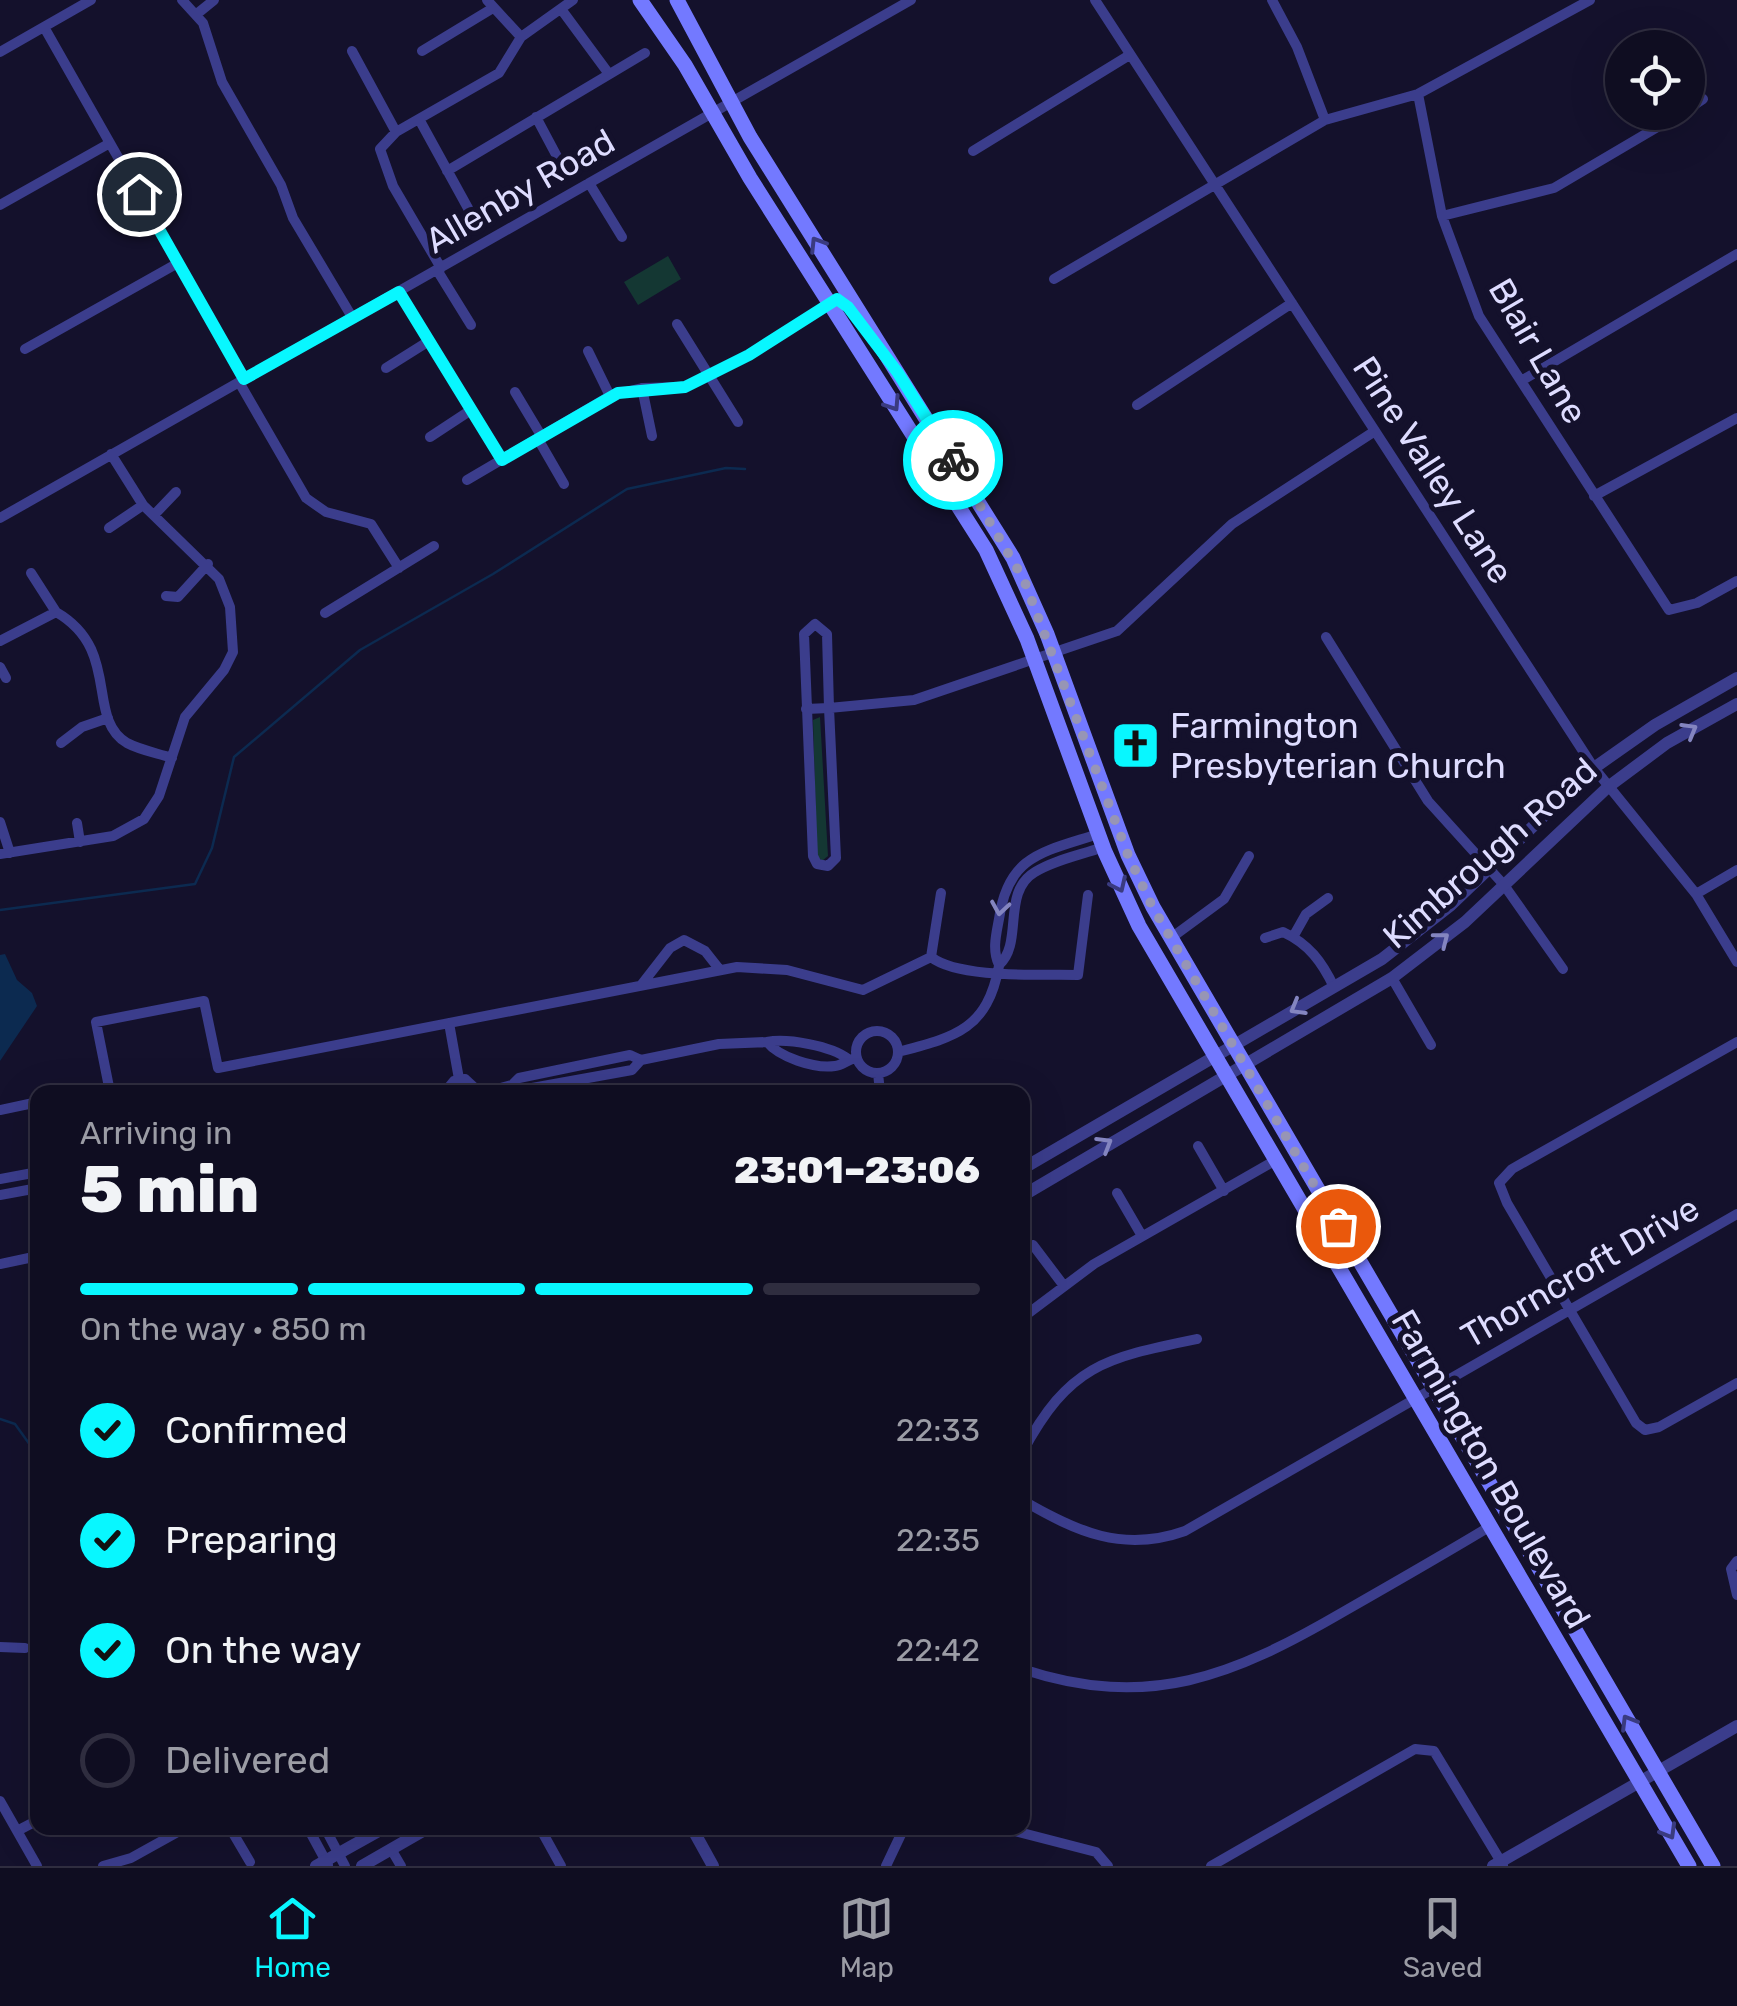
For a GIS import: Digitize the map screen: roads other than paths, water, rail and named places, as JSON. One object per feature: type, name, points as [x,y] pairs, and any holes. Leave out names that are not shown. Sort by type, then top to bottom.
[{"type":"main road","name":"Farmington Boulevard","points":[[678,0],[722,107],[986,550],[1034,660],[1067,750],[1107,835],[1713,1866]]},
{"type":"main road","name":"Farmington Boulevard","points":[[643,5],[780,186],[838,298],[898,373],[1013,558],[1055,653],[1107,835],[1139,926],[1689,1866]]},
{"type":"street","points":[[0,52],[92,0]]},
{"type":"street","points":[[182,0],[198,13],[222,82],[352,318]]},
{"type":"street","points":[[198,13],[214,0]]},
{"type":"street","points":[[471,325],[393,186],[380,149],[396,132],[499,73],[521,38],[573,0]]},
{"type":"street","name":"Allenby Road","points":[[0,518],[911,0]]},
{"type":"street","name":"Pine Valley Lane","points":[[1095,0],[1594,768],[1696,894],[1737,962]]},
{"type":"street","points":[[1272,0],[1297,47],[1324,120]]},
{"type":"street","points":[[1054,279],[1212,182],[1324,120],[1418,94],[1590,0]]},
{"type":"street","points":[[422,51],[489,3],[521,38]]},
{"type":"street","points":[[561,8],[609,74]]},
{"type":"street","points":[[44,27],[306,498],[326,512],[371,524],[399,568]]},
{"type":"street","points":[[352,52],[396,132]]},
{"type":"street","points":[[447,171],[644,54]]},
{"type":"street","points":[[973,151],[1128,56]]},
{"type":"street","name":"Blair Lane","points":[[1418,94],[1442,216],[1479,316],[1594,496],[1669,610],[1698,603],[1737,581]]},
{"type":"street","points":[[536,117],[561,164]]},
{"type":"street","points":[[419,119],[469,210]]},
{"type":"street","points":[[1442,216],[1554,188],[1653,130]]},
{"type":"street","points":[[0,204],[110,142]]},
{"type":"street","points":[[590,183],[622,236]]},
{"type":"street","points":[[1521,381],[1737,254]]},
{"type":"street","points":[[25,349],[178,263]]},
{"type":"street","points":[[399,292],[502,460]]},
{"type":"street","points":[[467,480],[610,396],[642,388],[685,387],[749,355],[838,298]]},
{"type":"street","points":[[1137,405],[1292,303]]},
{"type":"street","points":[[677,324],[738,422]]},
{"type":"street","points":[[386,368],[429,341]]},
{"type":"street","points":[[588,351],[610,396]]},
{"type":"street","points":[[642,388],[652,436]]},
{"type":"street","points":[[515,392],[564,484]]},
{"type":"street","points":[[430,437],[472,410]]},
{"type":"street","points":[[1594,496],[1737,418]]},
{"type":"street","points":[[806,709],[914,700],[1117,630],[1232,524],[1375,432]]},
{"type":"street","points":[[0,822],[5,854],[121,834],[144,819],[157,802],[190,708],[224,670],[232,652],[230,607],[208,564],[142,505],[111,454]]},
{"type":"street","points":[[154,515],[176,492]]},
{"type":"street","points":[[110,528],[142,505]]},
{"type":"street","points":[[325,613],[434,546]]},
{"type":"street","points":[[166,596],[178,597],[208,564]]},
{"type":"street","points":[[31,573],[56,612],[79,625],[90,640],[108,718],[129,744],[172,758]]},
{"type":"street","points":[[0,641],[56,612]]},
{"type":"street","points":[[815,624],[826,634],[829,708],[836,858],[824,866],[813,856],[806,709],[804,634],[815,624]]},
{"type":"street","points":[[1326,637],[1428,802],[1490,866],[1562,969]]},
{"type":"street","name":"Kimbrough Road","points":[[1030,1164],[1382,959],[1450,905],[1594,768],[1656,725],[1737,678]]},
{"type":"street","name":"Kimbrough Road","points":[[1030,1191],[1392,978],[1504,885],[1608,787],[1667,744],[1737,704]]},
{"type":"street","points":[[61,742],[82,727],[108,718]]},
{"type":"street","points":[[77,824],[80,842]]},
{"type":"street","points":[[898,1052],[952,1036],[970,1025],[991,1000],[998,969],[994,955],[1004,886],[1010,878],[1044,852],[1107,835]]},
{"type":"street","points":[[1170,938],[1224,898],[1248,856]]},
{"type":"street","points":[[1696,894],[1737,870]]},
{"type":"street","points":[[932,957],[941,893]]},
{"type":"street","points":[[932,957],[940,964],[1078,975],[1088,895]]},
{"type":"street","points":[[1293,937],[1306,914],[1328,898]]},
{"type":"street","points":[[1266,938],[1283,932],[1293,937],[1313,952],[1334,987]]},
{"type":"street","points":[[642,984],[670,948],[684,940],[705,951],[720,970]]},
{"type":"street","points":[[109,1085],[96,1022],[204,1001],[218,1068],[720,970],[767,967],[863,990],[932,957]]},
{"type":"street","points":[[1392,978],[1431,1045]]},
{"type":"street","points":[[449,1023],[459,1078]]},
{"type":"street","points":[[513,1085],[520,1078],[630,1055],[642,1060],[718,1044],[781,1039],[839,1052],[852,1058],[864,1068],[878,1073],[894,1064],[898,1052],[888,1034],[875,1031],[858,1043],[852,1058],[840,1066],[775,1052],[766,1042]]},
{"type":"street","points":[[1737,1042],[1512,1169],[1499,1184],[1628,1413],[1646,1430],[1674,1420],[1737,1384]]},
{"type":"street","points":[[817,1064],[820,1050]]},
{"type":"street","points":[[878,1073],[879,1085]]},
{"type":"street","points":[[452,1085],[459,1078]]},
{"type":"street","points":[[459,1078],[475,1085]]},
{"type":"street","points":[[0,1110],[30,1104]]},
{"type":"street","points":[[1198,1146],[1224,1191]]},
{"type":"street","points":[[1030,1312],[1142,1236],[1276,1160]]},
{"type":"street","points":[[0,1179],[30,1173]]},
{"type":"street","points":[[0,1195],[30,1189]]},
{"type":"street","points":[[1117,1193],[1142,1236]]},
{"type":"street","name":"Thorncroft Drive","points":[[1030,1505],[1070,1528],[1111,1541],[1157,1540],[1185,1531],[1737,1214]]},
{"type":"street","points":[[1033,1246],[1064,1286]]},
{"type":"street","points":[[0,1264],[30,1258]]},
{"type":"street","points":[[1030,1438],[1044,1412],[1082,1375],[1110,1358],[1197,1339]]},
{"type":"street","points":[[1030,1672],[1070,1685],[1108,1688],[1181,1685],[1219,1676],[1280,1649],[1507,1516]]},
{"type":"street","points":[[1734,1565],[1737,1595]]},
{"type":"street","points":[[0,1647],[25,1648]]},
{"type":"street","points":[[1211,1866],[1416,1750],[1434,1751],[1499,1864],[1737,1726]]},
{"type":"street","points":[[0,1801],[37,1866]]},
{"type":"street","points":[[17,1831],[30,1824]]},
{"type":"street","points":[[162,1835],[164,1840]]},
{"type":"street","points":[[111,1865],[173,1835]]},
{"type":"street","points":[[234,1835],[250,1862]]},
{"type":"street","points":[[311,1835],[323,1864],[342,1860],[375,1835]]},
{"type":"street","points":[[329,1835],[342,1860]]},
{"type":"street","points":[[362,1866],[416,1835]]},
{"type":"street","points":[[544,1835],[562,1866]]},
{"type":"street","points":[[696,1835],[713,1866]]},
{"type":"street","points":[[886,1866],[901,1835]]},
{"type":"street","points":[[1030,1835],[1096,1852],[1108,1866]]},
{"type":"street","points":[[391,1849],[401,1866]]},
{"type":"water","points":[[5,954],[17,980],[32,993],[37,1006],[0,1061],[0,955]]},
{"type":"waterway","points":[[0,910],[195,884],[212,848],[234,757],[360,650],[493,574],[627,489],[726,468],[745,469]]},
{"type":"waterway","points":[[0,1419],[15,1424],[30,1445]]},
{"type":"place","name":"Farmington Presbyterian Church","points":[[1135,746]]}]
